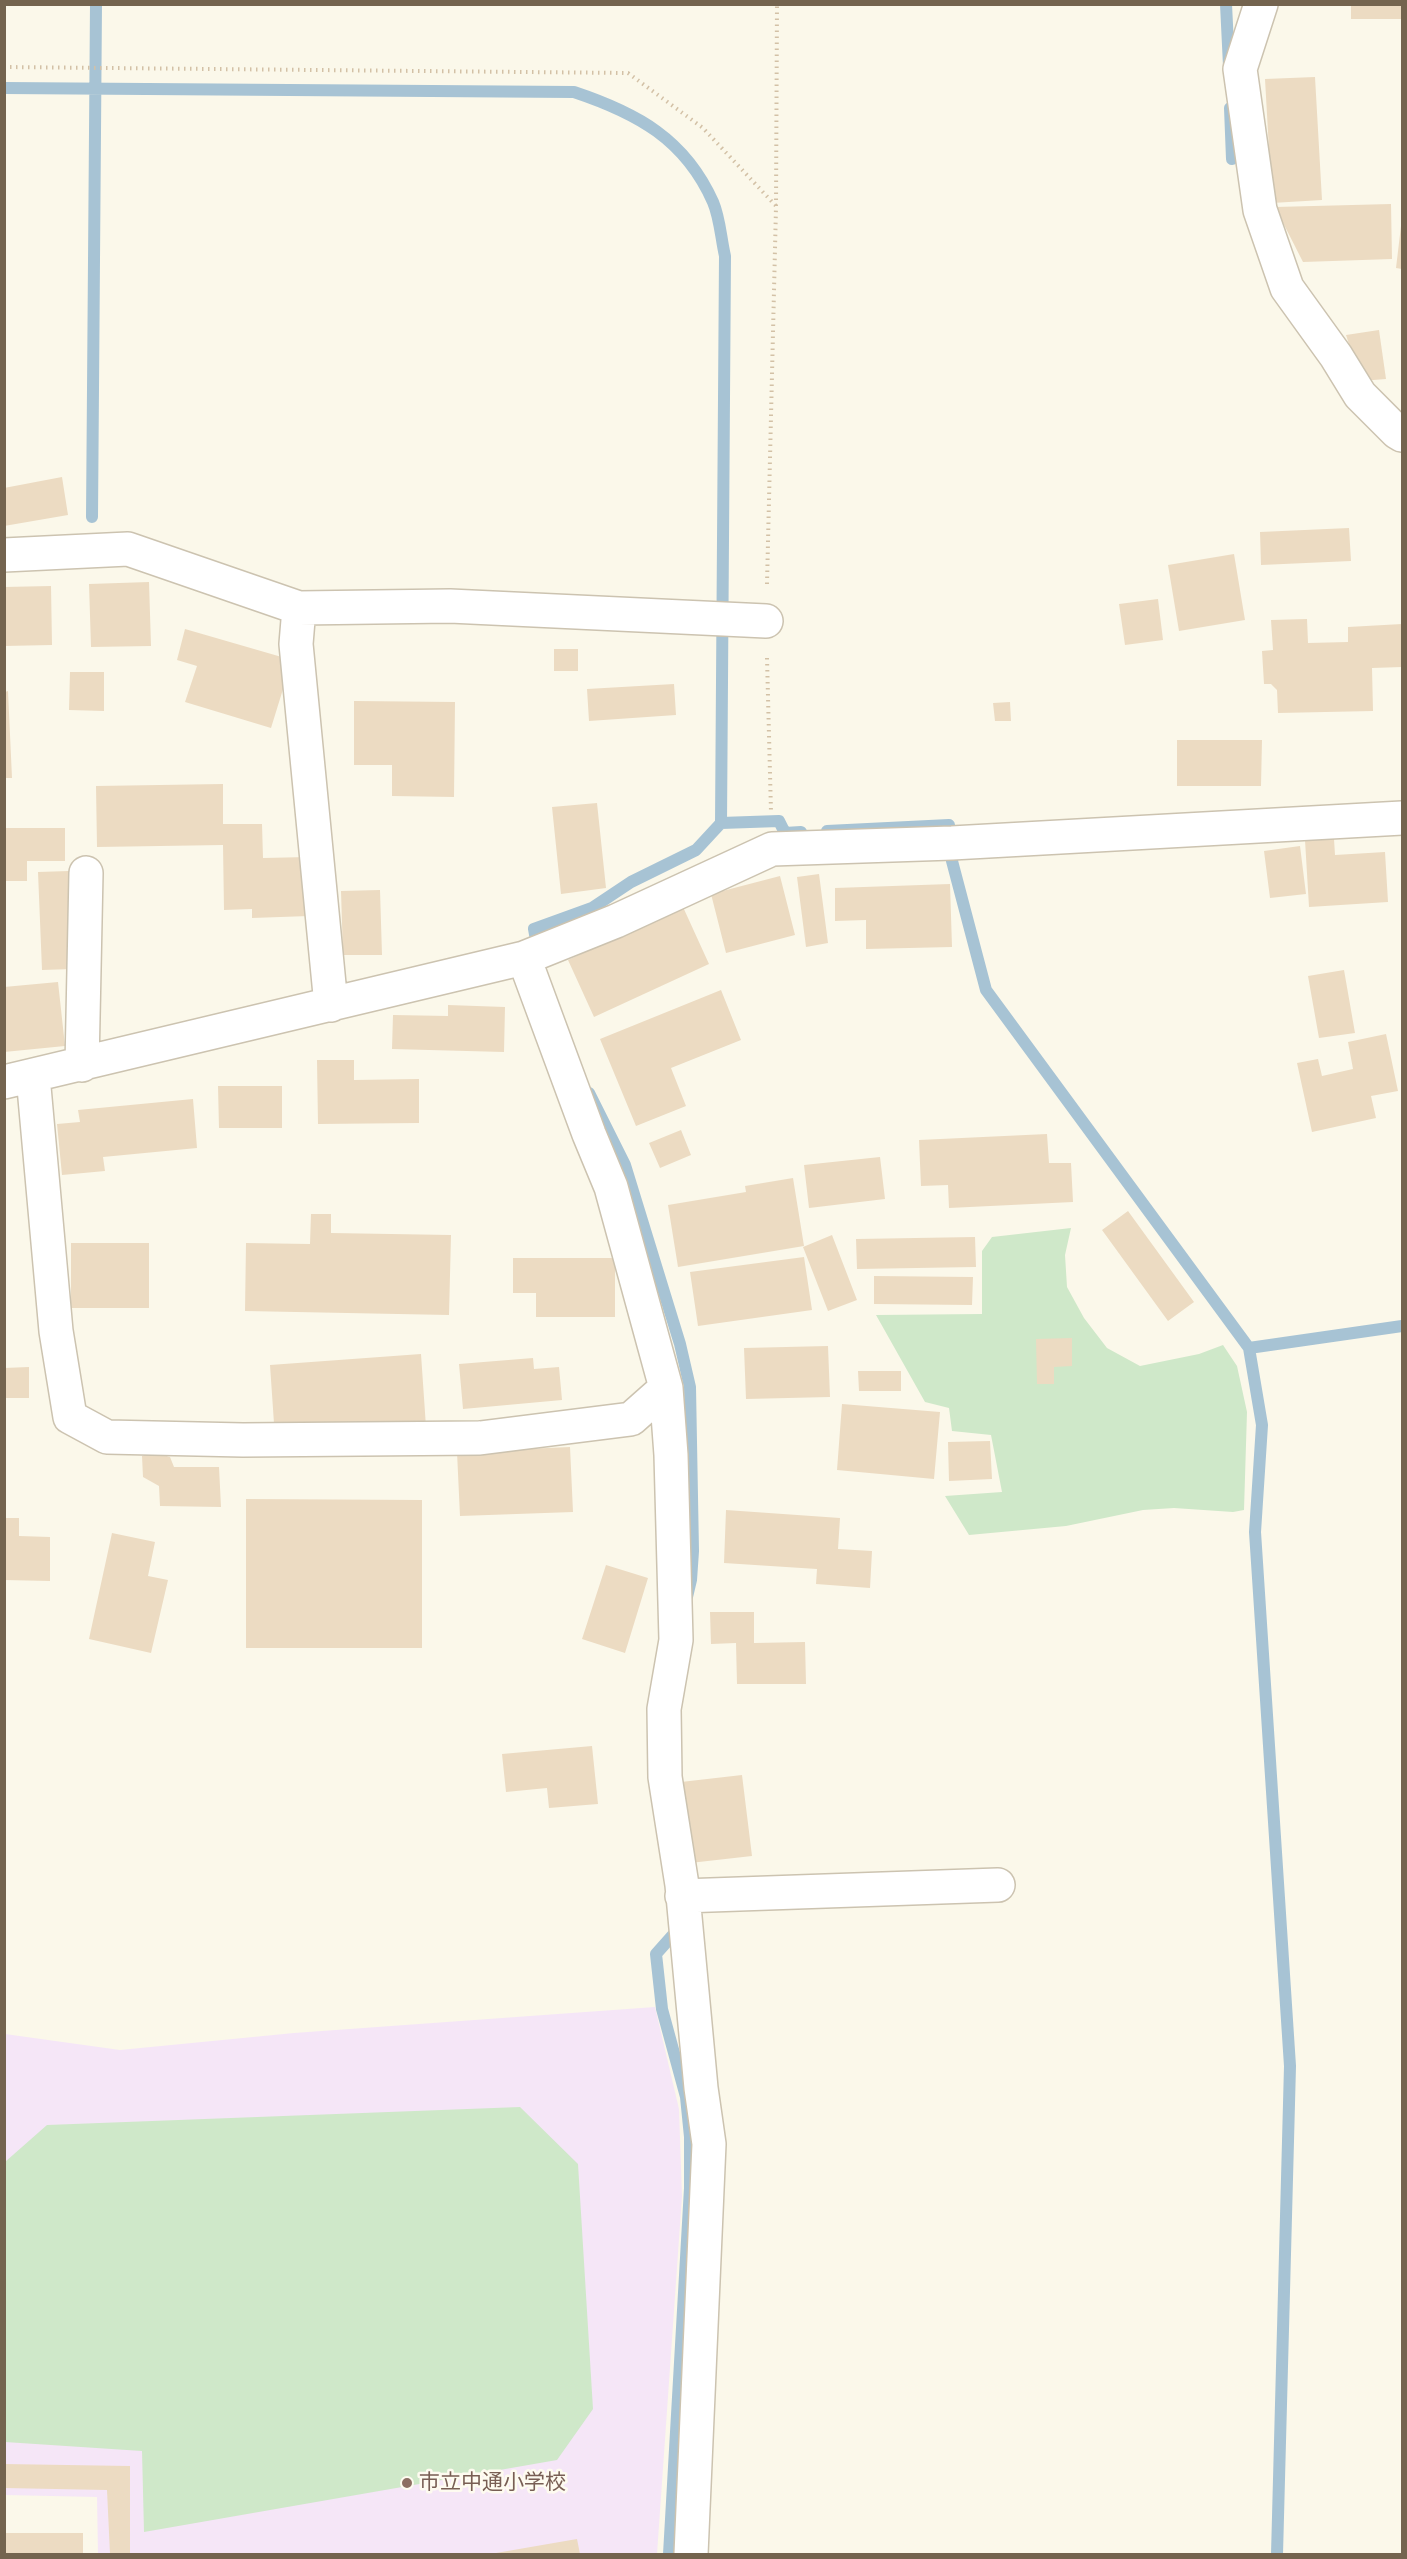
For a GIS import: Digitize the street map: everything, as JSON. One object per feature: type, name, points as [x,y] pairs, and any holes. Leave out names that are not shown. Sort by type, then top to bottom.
[{"type":"street","points":[[1261,4],[1240,69],[1260,210],[1287,288],[1336,356],[1360,395],[1402,435]]},
{"type":"street","points":[[4,555],[128,549],[299,608],[450,606],[766,621]]},
{"type":"street","points":[[299,608],[296,644],[332,1005]]},
{"type":"street","points":[[666,1388],[631,1419],[480,1438],[243,1440],[107,1437],[70,1417],[19,1079],[524,958],[616,921],[772,849],[952,843],[1402,818]]},
{"type":"street","points":[[82,1065],[86,873]]},
{"type":"street","points":[[524,958],[611,1187],[666,1388],[671,1455],[676,1640],[663,1709],[665,1777],[682,1896],[701,2088],[709,2144],[691,2554]]},
{"type":"street","points":[[682,1896],[998,1885]]},
{"type":"path","points":[[772,849],[766,621],[776,207],[777,4]]},
{"type":"path","points":[[4,67],[628,74],[702,128],[776,207]]},
{"type":"shaded area","points":[[655,2007],[679,2109],[682,2196],[657,2554],[98,2554],[97,2497],[5,2495],[5,2034],[120,2050],[294,2033]]},
{"type":"green space","points":[[1071,1228],[1065,1255],[1067,1287],[1084,1318],[1107,1348],[1140,1366],[1199,1354],[1223,1345],[1237,1366],[1247,1412],[1244,1510],[1233,1512],[1174,1508],[1143,1510],[1066,1526],[969,1535],[945,1496],[1002,1492],[991,1435],[952,1431],[949,1408],[925,1402],[876,1315],[982,1314],[982,1251],[992,1237]]},
{"type":"green space","points":[[520,2107],[578,2164],[593,2409],[557,2460],[144,2532],[142,2451],[5,2442],[5,2162],[47,2125]]},
{"type":"building","points":[[1351,4],[1402,4],[1402,19],[1351,19]]},
{"type":"building","points":[[1315,77],[1322,200],[1272,203],[1265,79]]},
{"type":"building","points":[[1391,204],[1392,259],[1303,262],[1275,207]]},
{"type":"building","points":[[1402,226],[1402,269],[1396,268]]},
{"type":"building","points":[[1379,330],[1386,379],[1361,381],[1346,335]]},
{"type":"building","points":[[62,477],[68,515],[4,526],[4,488]]},
{"type":"building","points":[[1349,528],[1351,561],[1261,565],[1260,532]]},
{"type":"building","points":[[1234,554],[1245,620],[1179,631],[1168,565]]},
{"type":"building","points":[[149,582],[151,646],[91,647],[89,584]]},
{"type":"building","points":[[51,586],[52,645],[4,646],[4,587]]},
{"type":"building","points":[[1158,599],[1163,640],[1125,645],[1119,604]]},
{"type":"building","points":[[1307,619],[1308,643],[1348,642],[1348,627],[1402,624],[1402,667],[1372,668],[1373,711],[1278,713],[1277,690],[1271,684],[1264,684],[1262,651],[1273,650],[1271,620]]},
{"type":"building","points":[[185,629],[292,660],[271,728],[185,702],[197,666],[177,660]]},
{"type":"building","points":[[554,649],[578,649],[578,671],[554,671]]},
{"type":"building","points":[[70,672],[104,672],[104,711],[69,710]]},
{"type":"building","points":[[674,684],[676,715],[589,721],[587,689]]},
{"type":"building","points":[[8,691],[12,778],[5,778],[5,692]]},
{"type":"building","points":[[354,701],[455,702],[454,797],[392,796],[392,765],[354,765]]},
{"type":"building","points":[[1010,702],[1011,721],[995,721],[993,703]]},
{"type":"building","points":[[1177,740],[1262,740],[1261,786],[1177,786]]},
{"type":"building","points":[[223,784],[223,824],[262,824],[263,858],[308,857],[309,916],[252,918],[252,909],[224,910],[223,845],[97,847],[96,786]]},
{"type":"building","points":[[597,803],[606,888],[561,894],[552,807]]},
{"type":"building","points":[[4,828],[65,828],[65,861],[27,861],[27,881],[4,881]]},
{"type":"building","points":[[1334,839],[1335,855],[1385,852],[1388,902],[1309,907],[1305,840]]},
{"type":"building","points":[[1300,846],[1306,894],[1270,898],[1264,851]]},
{"type":"building","points":[[69,871],[73,969],[42,970],[38,872]]},
{"type":"building","points":[[819,874],[828,943],[806,947],[797,877]]},
{"type":"building","points":[[780,876],[795,935],[726,953],[711,894]]},
{"type":"building","points":[[950,884],[952,947],[866,949],[866,920],[835,921],[835,888]]},
{"type":"building","points":[[380,890],[382,955],[343,955],[341,891]]},
{"type":"building","points":[[683,907],[709,964],[594,1017],[568,960]]},
{"type":"building","points":[[1344,970],[1355,1033],[1319,1038],[1308,976]]},
{"type":"building","points":[[58,982],[65,1046],[4,1052],[4,987]]},
{"type":"building","points":[[721,990],[741,1040],[671,1068],[686,1106],[636,1126],[600,1039]]},
{"type":"building","points":[[448,1005],[505,1007],[504,1052],[392,1049],[393,1015],[448,1016]]},
{"type":"building","points":[[1386,1034],[1398,1091],[1371,1096],[1376,1118],[1312,1132],[1297,1063],[1318,1059],[1322,1076],[1353,1069],[1348,1042]]},
{"type":"building","points":[[317,1060],[354,1060],[354,1080],[419,1079],[419,1123],[318,1124]]},
{"type":"building","points":[[218,1086],[282,1086],[282,1128],[219,1128]]},
{"type":"building","points":[[193,1099],[197,1148],[103,1157],[105,1171],[62,1175],[57,1124],[80,1122],[78,1110]]},
{"type":"building","points":[[681,1130],[691,1155],[660,1168],[649,1143]]},
{"type":"building","points":[[1047,1134],[1049,1163],[1071,1163],[1073,1202],[949,1208],[948,1185],[921,1186],[919,1140]]},
{"type":"building","points":[[880,1157],[885,1199],[809,1208],[804,1165]]},
{"type":"building","points":[[793,1178],[804,1246],[678,1267],[668,1205],[746,1192],[745,1186]]},
{"type":"building","points":[[1128,1211],[1194,1302],[1168,1321],[1102,1230]]},
{"type":"building","points":[[311,1214],[331,1214],[331,1233],[451,1235],[449,1315],[245,1311],[246,1243],[310,1244]]},
{"type":"building","points":[[832,1235],[857,1300],[828,1311],[803,1247]]},
{"type":"building","points":[[975,1237],[976,1267],[857,1269],[856,1239]]},
{"type":"building","points":[[71,1243],[149,1243],[149,1308],[71,1308]]},
{"type":"building","points":[[804,1257],[812,1310],[698,1326],[690,1272]]},
{"type":"building","points":[[513,1258],[615,1258],[615,1317],[536,1317],[536,1293],[513,1293]]},
{"type":"building","points":[[874,1276],[973,1277],[972,1305],[874,1304]]},
{"type":"building","points":[[1072,1338],[1072,1366],[1054,1367],[1054,1384],[1037,1384],[1036,1339]]},
{"type":"building","points":[[828,1346],[830,1397],[746,1399],[744,1348]]},
{"type":"building","points":[[421,1354],[426,1427],[275,1438],[270,1365]]},
{"type":"building","points":[[533,1358],[534,1369],[559,1367],[562,1400],[463,1409],[459,1364]]},
{"type":"building","points":[[29,1367],[29,1398],[4,1398],[4,1368]]},
{"type":"building","points":[[858,1371],[901,1371],[901,1391],[859,1391]]},
{"type":"building","points":[[842,1404],[940,1412],[934,1479],[837,1470]]},
{"type":"building","points":[[990,1441],[992,1479],[949,1481],[948,1442]]},
{"type":"building","points":[[570,1447],[573,1512],[460,1516],[457,1452]]},
{"type":"building","points":[[153,1452],[170,1457],[174,1467],[219,1467],[221,1507],[160,1506],[159,1486],[143,1477],[142,1456]]},
{"type":"building","points":[[246,1499],[422,1500],[422,1648],[246,1648]]},
{"type":"building","points":[[726,1510],[840,1518],[838,1549],[872,1551],[870,1588],[816,1584],[817,1569],[724,1563]]},
{"type":"building","points":[[4,1518],[19,1518],[19,1536],[50,1537],[50,1581],[4,1580]]},
{"type":"building","points":[[112,1533],[155,1542],[148,1576],[168,1580],[151,1653],[89,1639]]},
{"type":"building","points":[[606,1565],[648,1578],[625,1653],[582,1639]]},
{"type":"building","points":[[710,1612],[754,1612],[754,1643],[805,1642],[806,1684],[737,1684],[736,1643],[711,1644]]},
{"type":"building","points":[[592,1746],[598,1804],[549,1808],[547,1788],[506,1792],[502,1754]]},
{"type":"building","points":[[742,1775],[752,1856],[690,1863],[681,1782]]},
{"type":"building","points":[[4,2464],[130,2466],[130,2554],[110,2554],[107,2490],[4,2488]]},
{"type":"building","points":[[5,2533],[83,2533],[83,2554],[5,2554]]},
{"type":"building","points":[[577,2539],[580,2554],[496,2554],[496,2553]]},
{"type":"waterway","points":[[92,517],[96,4]]},
{"type":"waterway","points":[[1226,4],[1229,66]]},
{"type":"waterway","points":[[4,88],[574,92],[638,119],[673,145],[702,180],[713,202],[725,256],[721,823],[779,821],[785,833],[801,832]]},
{"type":"waterway","points":[[1230,108],[1232,159]]},
{"type":"waterway","points":[[538,951],[534,929],[592,908],[631,882],[696,850],[721,823]]},
{"type":"waterway","points":[[827,831],[949,825],[952,861],[986,990],[1249,1348],[1262,1425],[1255,1532],[1290,2066],[1277,2554]]},
{"type":"waterway","points":[[589,1093],[625,1165],[680,1344],[690,1387],[693,1551],[687,1597]]},
{"type":"waterway","points":[[1249,1348],[1402,1326]]},
{"type":"waterway","points":[[669,2554],[690,2188],[690,2137],[686,2097],[662,2009],[656,1954],[680,1927]]},
{"type":"place","name":"市立中通小学校","points":[[407,2483]]}]
